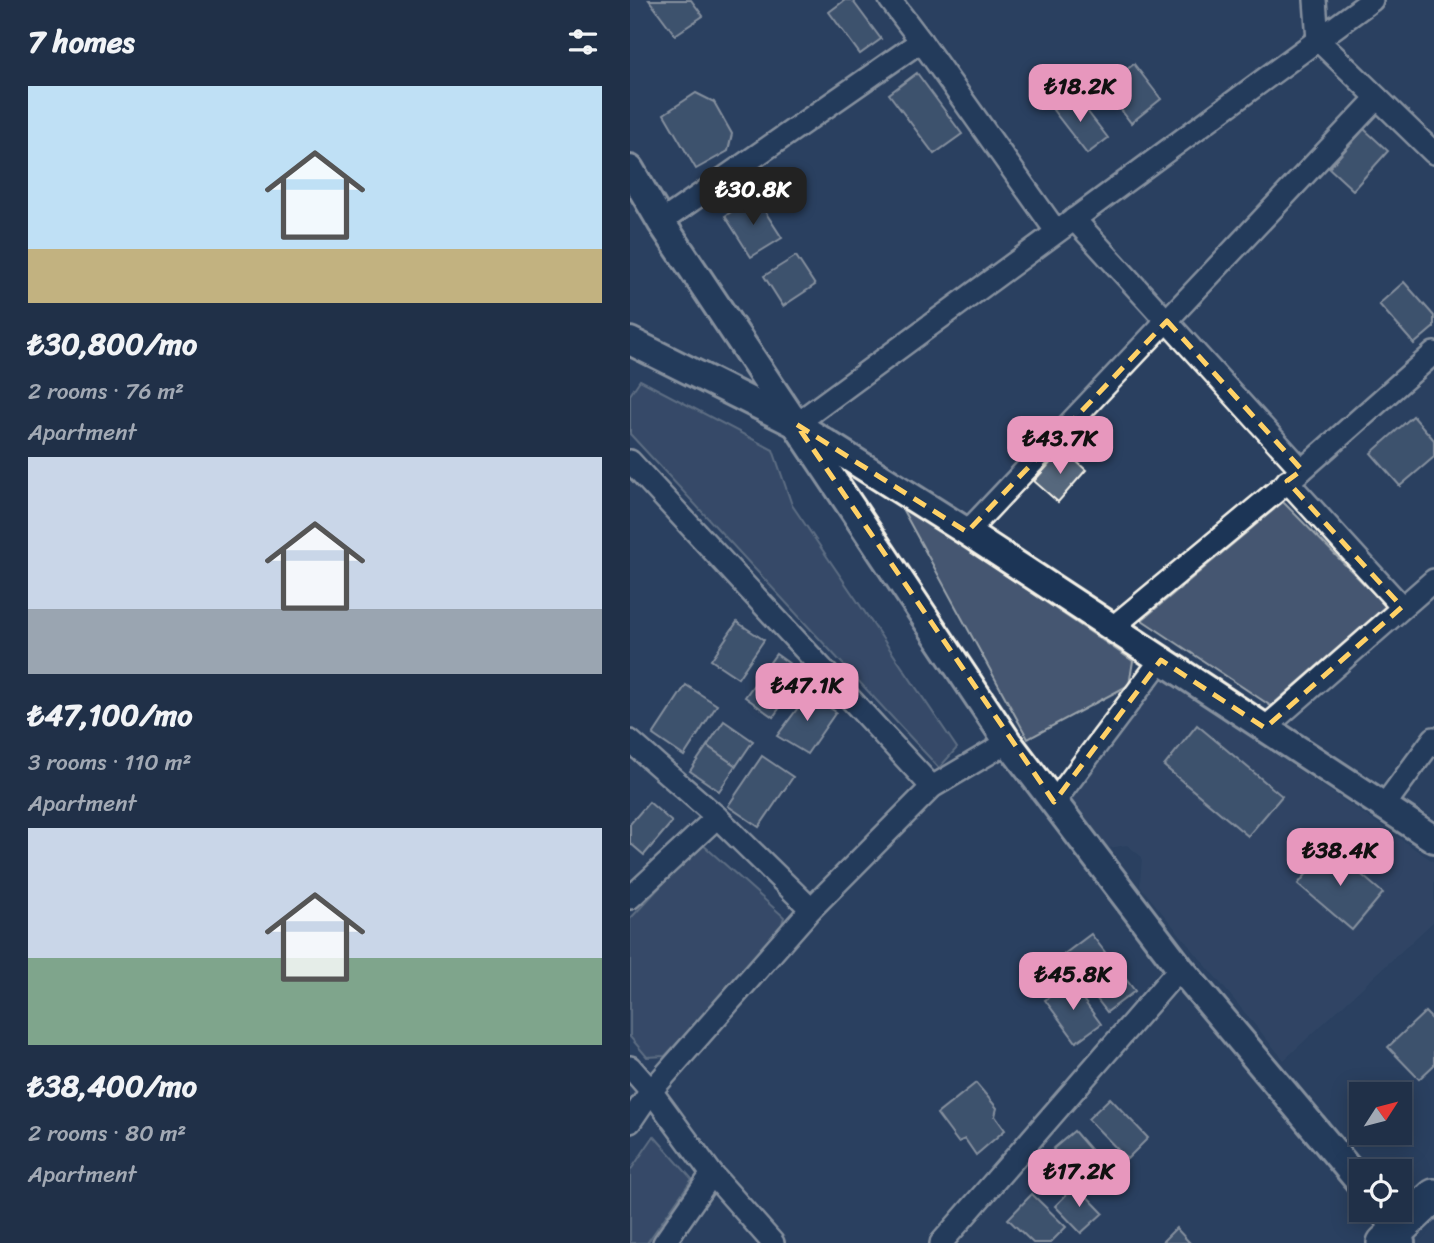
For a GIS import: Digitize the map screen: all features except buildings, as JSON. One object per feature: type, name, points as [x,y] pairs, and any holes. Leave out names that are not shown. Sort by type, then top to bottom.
[{"type":"main road","points":[[1391,1231],[1434,1196]]},
{"type":"street","points":[[890,0],[1056,232]]},
{"type":"street","points":[[1315,0],[1318,40],[1434,153]]},
{"type":"street","points":[[796,424],[1372,0]]},
{"type":"street","points":[[661,222],[921,41]]},
{"type":"street","points":[[967,532],[1377,98]]},
{"type":"street","points":[[630,169],[661,222],[1008,742],[1180,968],[1349,1170]]},
{"type":"street","points":[[1074,219],[1167,321],[1402,607]]},
{"type":"street","points":[[632,347],[796,424],[1112,626],[1434,839]]},
{"type":"street","points":[[1112,626],[1295,476],[1434,354]]},
{"type":"street","points":[[630,461],[932,788]]},
{"type":"street","points":[[1265,728],[1434,580]]},
{"type":"street","points":[[1054,802],[1161,660]]},
{"type":"street","points":[[1383,807],[1434,738]]},
{"type":"street","points":[[630,741],[717,817],[811,909]]},
{"type":"street","points":[[630,1122],[651,1091],[811,909],[932,788],[1008,742]]},
{"type":"street","points":[[630,898],[717,817]]},
{"type":"street","points":[[942,1243],[1180,968]]},
{"type":"street","points":[[630,1067],[712,1174],[773,1243]]},
{"type":"street","points":[[664,1243],[712,1174]]},
{"type":"highlighted area","points":[[1167,321],[1302,470],[1287,481],[1402,607],[1265,728],[1161,660],[1054,802],[796,424],[967,532]]},
{"type":"shaded area","points":[[640,380],[773,450],[792,505],[957,748],[939,768],[630,434],[630,395]]},
{"type":"shaded area","points":[[1283,502],[1386,606],[1271,706],[1142,620]]},
{"type":"shaded area","points":[[899,503],[1133,661],[1129,685],[1028,739]]},
{"type":"shaded area","points":[[1163,678],[1434,862],[1434,921],[1284,1060],[1140,886],[1142,857],[1127,845],[1108,848],[1067,798]]},
{"type":"shaded area","points":[[701,843],[784,917],[779,934],[665,1056],[647,1057],[630,1037],[630,919]]},
{"type":"shaded area","points":[[654,1136],[692,1179],[647,1243],[630,1243],[630,1171]]}]
